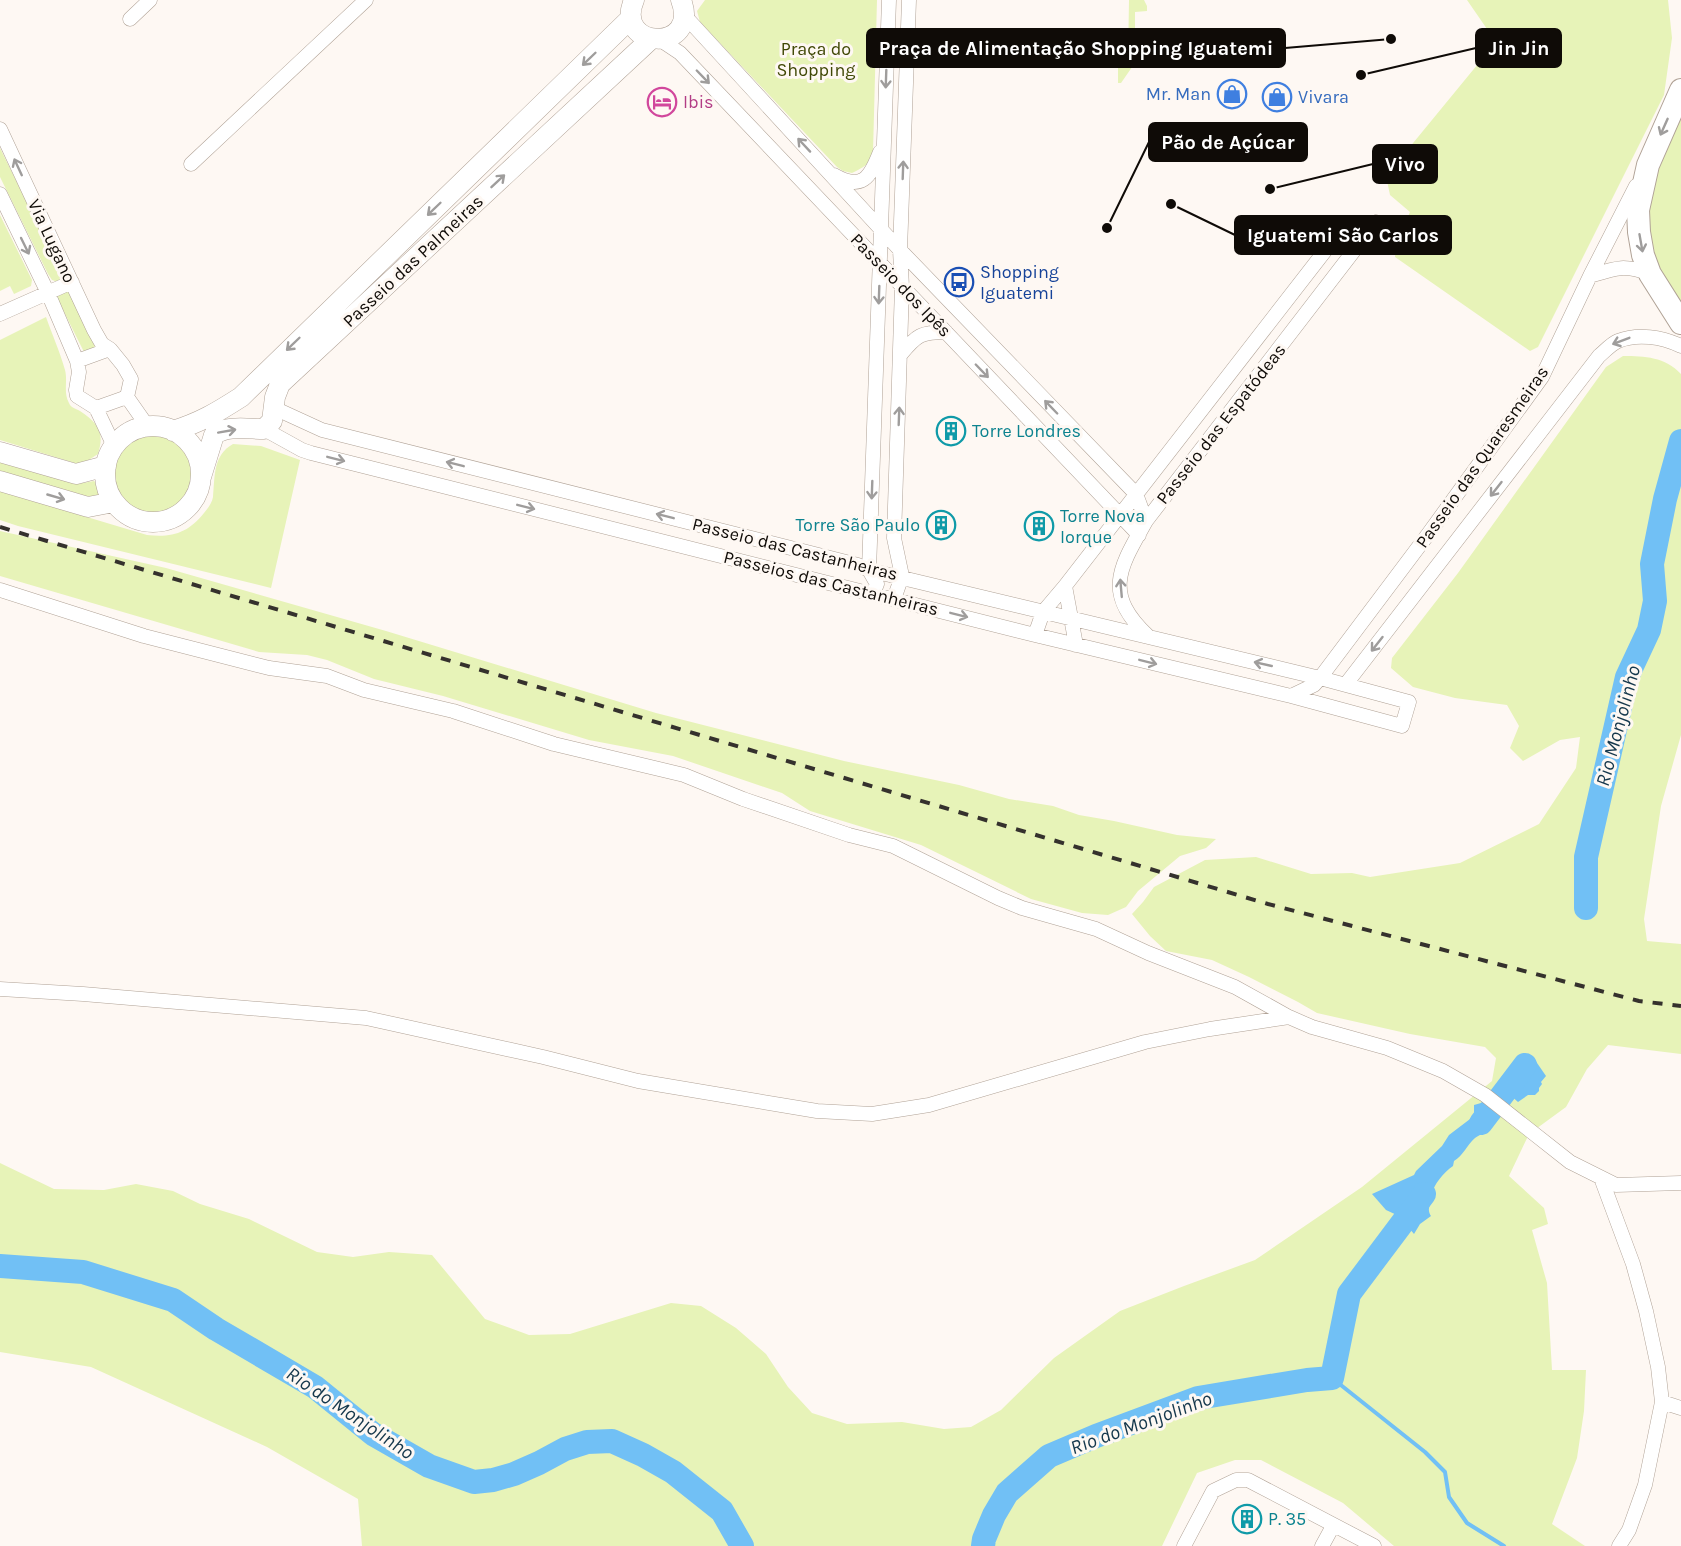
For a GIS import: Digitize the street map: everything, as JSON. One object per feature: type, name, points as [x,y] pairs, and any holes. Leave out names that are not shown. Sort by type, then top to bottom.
[{"type":"main road","points":[[1679,333],[1643,255],[1638,210],[1648,165],[1681,90]]},
{"type":"street","points":[[130,20],[150,0]]},
{"type":"street","points":[[191,164],[366,0]]},
{"type":"street","points":[[849,588],[863,567],[870,535],[889,0]]},
{"type":"street","points":[[894,599],[902,576],[894,538],[901,354],[900,250],[909,0]]},
{"type":"street","points":[[633,5],[638,32],[655,39]]},
{"type":"street","name":"Passeio das Palmeiras","points":[[173,431],[196,424],[214,415],[241,397],[633,5]]},
{"type":"street","name":"Passeio das Palmeiras","points":[[264,429],[272,421],[274,402],[280,384],[655,39],[666,38],[679,29],[685,6]]},
{"type":"street","name":"Passeio dos Ipês","points":[[685,6],[829,173],[900,250],[1136,494]]},
{"type":"street","name":"Passeio dos Ipês","points":[[655,39],[680,53],[1139,535]]},
{"type":"street","name":"Via Lugano","points":[[0,129],[102,344],[110,349],[123,365],[131,380],[127,397]]},
{"type":"street","points":[[829,173],[856,183],[867,178],[873,170],[884,142]]},
{"type":"street","name":"Passeio das Quaresmeiras","points":[[1320,678],[1542,377],[1590,276],[1648,165]]},
{"type":"street","name":"Via Lugano","points":[[0,194],[48,293],[77,361],[79,372],[77,396],[96,408],[114,446]]},
{"type":"street","points":[[882,199],[891,205],[902,201]]},
{"type":"street","points":[[837,218],[848,209],[854,200]]},
{"type":"street","name":"Passeio das Espatódeas","points":[[1149,637],[1132,619],[1122,601],[1121,571],[1124,561],[1146,521],[1376,222]]},
{"type":"street","name":"Passeio das Espatódeas","points":[[1043,612],[1335,238]]},
{"type":"street","points":[[1590,276],[1613,268],[1626,267],[1650,274]]},
{"type":"street","points":[[0,314],[72,282]]},
{"type":"street","points":[[924,309],[939,290]]},
{"type":"street","points":[[878,332],[891,324],[901,325]]},
{"type":"street","points":[[901,354],[912,340],[924,333],[946,332]]},
{"type":"street","points":[[958,345],[980,333]]},
{"type":"street","name":"Passeio das Quaresmeiras","points":[[1346,684],[1599,356],[1619,341],[1630,338],[1656,338],[1679,333]]},
{"type":"street","points":[[77,361],[110,349]]},
{"type":"street","points":[[241,397],[259,393],[274,402]]},
{"type":"street","points":[[96,408],[127,397],[148,427]]},
{"type":"street","name":"Passeio das Castanheiras","points":[[274,402],[322,430],[1070,619],[1320,678]]},
{"type":"street","points":[[201,477],[198,457],[194,449],[173,431],[165,428],[148,427],[123,436],[114,446],[106,466],[106,485],[114,502],[122,511],[149,522],[160,521],[180,513],[195,497],[214,435],[226,429],[264,429]]},
{"type":"street","name":"Passeios das Castanheiras","points":[[264,429],[311,453],[1035,635],[1291,696],[1402,726],[1409,702],[1346,684]]},
{"type":"street","points":[[311,453],[316,438],[322,430]]},
{"type":"street","points":[[1066,458],[1084,440]]},
{"type":"street","points":[[0,452],[76,474],[106,466]]},
{"type":"street","points":[[0,481],[88,507],[114,502]]},
{"type":"street","points":[[1136,494],[1146,521]]},
{"type":"street","points":[[870,535],[884,539],[894,538]]},
{"type":"street","points":[[863,567],[877,584],[873,594]]},
{"type":"street","points":[[1065,586],[1076,645]]},
{"type":"street","points":[[0,590],[144,636],[269,668],[327,676],[364,690],[453,711],[554,744],[684,775],[743,799],[849,835],[893,846],[1006,902],[1096,929],[1148,953],[1235,987],[1312,1027],[1387,1048],[1443,1071],[1506,1110],[1570,1162],[1616,1185],[1681,1183]]},
{"type":"street","points":[[1035,635],[1043,612]]},
{"type":"street","points":[[1102,651],[1107,627]]},
{"type":"street","points":[[1291,696],[1314,685],[1320,678],[1346,684]]},
{"type":"street","points":[[0,989],[366,1018],[543,1057],[638,1082],[817,1111],[872,1114],[929,1105],[1145,1042],[1289,1017]]},
{"type":"street","points":[[1601,1178],[1633,1264],[1646,1311],[1658,1367],[1662,1402],[1645,1485],[1629,1530],[1619,1546]]},
{"type":"street","points":[[1662,1402],[1681,1408]]},
{"type":"street","points":[[1184,1546],[1212,1491],[1236,1480],[1248,1480],[1374,1546]]},
{"type":"street","points":[[1322,1546],[1333,1526]]},
{"type":"green space","name":"Praça do Shopping","points":[[705,0],[877,0],[873,152],[866,165],[852,173],[837,167],[700,22],[697,11]]},
{"type":"green space","points":[[1129,0],[1144,0],[1147,6],[1147,11],[1135,12],[1135,37],[1146,37],[1146,47],[1121,83],[1118,83],[1118,62],[1128,61]]},
{"type":"green space","points":[[1467,0],[1668,0],[1672,38],[1664,95],[1538,347],[1530,351],[1395,257],[1396,243],[1410,212],[1390,195],[1386,176],[1496,42]]},
{"type":"green space","points":[[1681,90],[1681,323],[1650,274],[1648,165]]},
{"type":"green space","points":[[0,148],[63,280],[58,282],[52,280],[48,274],[0,177]]},
{"type":"green space","points":[[0,215],[32,280],[31,286],[14,294],[10,286],[0,291]]},
{"type":"green space","points":[[68,290],[94,343],[95,348],[84,352],[57,298],[57,292]]},
{"type":"green space","points":[[46,317],[65,370],[66,395],[69,403],[95,424],[100,434],[98,454],[81,465],[0,440],[0,340]]},
{"type":"green space","points":[[1623,356],[1647,357],[1661,361],[1681,374],[1681,735],[1661,806],[1644,919],[1647,941],[1681,944],[1681,1054],[1608,1045],[1587,1069],[1566,1107],[1529,1134],[1509,1176],[1544,1208],[1548,1224],[1532,1230],[1547,1283],[1552,1370],[1586,1370],[1584,1411],[1577,1458],[1552,1524],[1585,1546],[1394,1546],[1343,1503],[1261,1460],[1235,1460],[1197,1473],[1162,1546],[362,1546],[358,1499],[267,1447],[91,1367],[0,1352],[0,1163],[54,1189],[104,1190],[136,1184],[173,1191],[200,1204],[249,1219],[317,1252],[353,1257],[389,1252],[432,1255],[485,1319],[529,1335],[570,1334],[671,1303],[701,1306],[736,1328],[766,1354],[788,1387],[812,1413],[847,1424],[902,1422],[944,1429],[971,1427],[1001,1410],[1054,1358],[1120,1311],[1255,1260],[1362,1187],[1492,1081],[1496,1058],[1485,1047],[1410,1034],[1317,1013],[1212,960],[1166,951],[1132,914],[1154,887],[1205,860],[1256,857],[1311,874],[1352,873],[1370,877],[1460,863],[1539,824],[1576,768],[1580,737],[1560,740],[1523,761],[1510,748],[1519,726],[1507,705],[1455,698],[1413,687],[1391,668],[1392,658],[1458,573],[1606,367]]},
{"type":"green space","points":[[154,432],[177,439],[189,451],[196,474],[189,497],[177,509],[154,516],[131,509],[119,497],[112,474],[119,451],[131,439]]},
{"type":"green space","points":[[233,444],[261,446],[300,460],[271,588],[0,520],[0,491],[147,535],[164,536],[179,533],[198,520],[210,505],[218,460]]},
{"type":"green space","points":[[0,460],[77,484],[94,481],[98,484],[101,495],[98,499],[73,497],[0,474]]},
{"type":"green space","points":[[0,531],[166,568],[386,631],[656,713],[844,761],[959,785],[1009,799],[1053,806],[1079,815],[1177,835],[1216,839],[1206,848],[1180,856],[1138,891],[1126,907],[1108,915],[1082,913],[1031,899],[921,845],[810,811],[782,793],[673,756],[589,740],[443,696],[374,679],[327,660],[307,655],[259,652],[0,576]]},
{"type":"water","points":[[1523,1059],[1535,1060],[1546,1076],[1535,1095],[1528,1095],[1518,1102],[1509,1094],[1516,1084],[1516,1071]]},
{"type":"water","points":[[1488,1101],[1500,1109],[1493,1123],[1486,1126],[1484,1133],[1472,1141],[1454,1161],[1453,1166],[1439,1179],[1431,1196],[1434,1199],[1429,1207],[1431,1216],[1420,1224],[1414,1234],[1399,1216],[1386,1210],[1372,1194],[1414,1175],[1442,1146],[1449,1135],[1474,1116],[1474,1105]]},
{"type":"waterway","name":"Rio Monjolinho","points":[[1586,908],[1586,857],[1627,677],[1649,630],[1655,601],[1652,564],[1665,499],[1681,441]]},
{"type":"waterway","name":"Rio do Monjolinho","points":[[1481,1123],[1525,1065]]},
{"type":"waterway","name":"Rio do Monjolinho","points":[[983,1546],[994,1515],[1007,1493],[1049,1456],[1198,1398],[1332,1378],[1349,1294],[1424,1194]]},
{"type":"waterway","name":"Rio do Monjolinho","points":[[0,1266],[83,1272],[173,1300],[216,1329],[315,1387],[373,1434],[429,1466],[474,1482],[514,1474],[565,1449],[587,1442],[612,1441],[673,1472],[722,1511],[742,1546]]},
{"type":"waterway","points":[[1332,1378],[1425,1452],[1445,1472],[1449,1497],[1467,1523],[1504,1546]]},
{"type":"railway","points":[[0,527],[1268,904],[1639,1001],[1681,1006]]},
{"type":"place","name":"Praça de Alimentação Shopping Iguatemi","points":[[1391,39]]},
{"type":"place","name":"Jin Jin","points":[[1361,75]]},
{"type":"place","name":"Mr. Man","points":[[1232,94]]},
{"type":"place","name":"Vivara","points":[[1277,97]]},
{"type":"place","name":"Ibis","points":[[662,102]]},
{"type":"place","name":"Vivo","points":[[1270,189]]},
{"type":"place","name":"Iguatemi São Carlos","points":[[1171,204]]},
{"type":"place","name":"Pão de Açúcar","points":[[1107,228]]},
{"type":"place","name":"Shopping Iguatemi","points":[[959,282]]},
{"type":"place","name":"Torre Londres","points":[[951,431]]},
{"type":"place","name":"Torre São Paulo","points":[[941,525]]},
{"type":"place","name":"Torre Nova Iorque","points":[[1039,526]]},
{"type":"place","name":"P. 35","points":[[1247,1519]]}]
